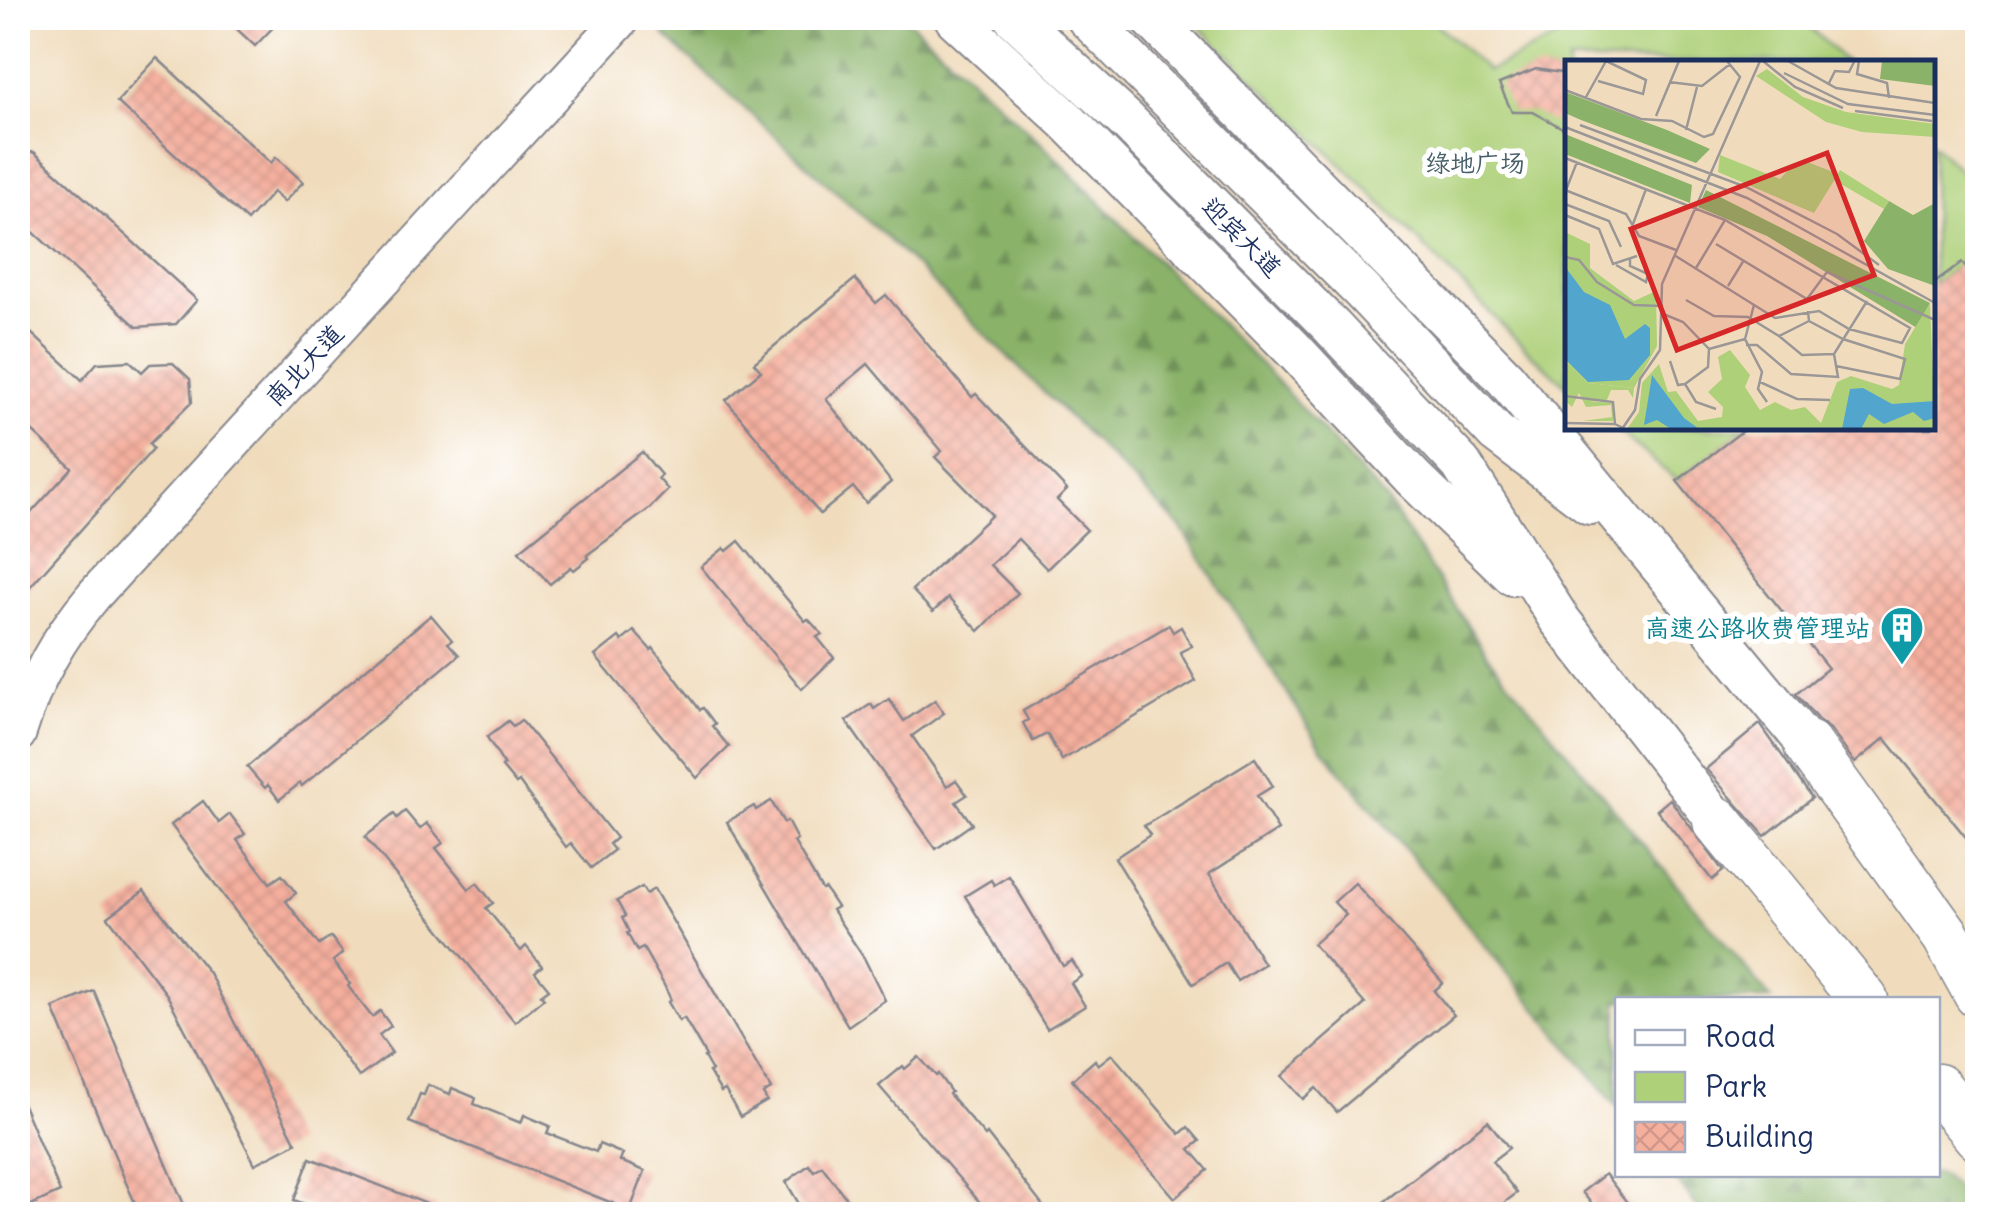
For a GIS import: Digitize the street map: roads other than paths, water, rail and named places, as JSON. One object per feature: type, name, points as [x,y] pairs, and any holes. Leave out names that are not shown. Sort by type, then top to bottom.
[{"type":"highway","points":[[1808,745],[1946,936],[1978,994]]},
{"type":"highway","points":[[1716,821],[1862,997]]},
{"type":"highway","points":[[1940,1090],[1978,1136]]},
{"type":"main road","points":[[955,18],[1066,120],[1294,350],[1413,478],[1559,619],[1716,821]]},
{"type":"main road","name":"迎宾大道","points":[[1015,18],[1169,163],[1462,464],[1559,619]]},
{"type":"main road","name":"迎宾大道","points":[[1087,18],[1362,291],[1496,433],[1646,547]]},
{"type":"main road","points":[[1150,18],[1506,379],[1808,745]]},
{"type":"street","name":"南北大道","points":[[18,734],[62,632],[94,594],[623,18]]},
{"type":"place","name":"高速公路收费管理站","points":[[1902,666]]},
{"type":"park label","name":"绿地广场","points":[[1475,163]]}]
